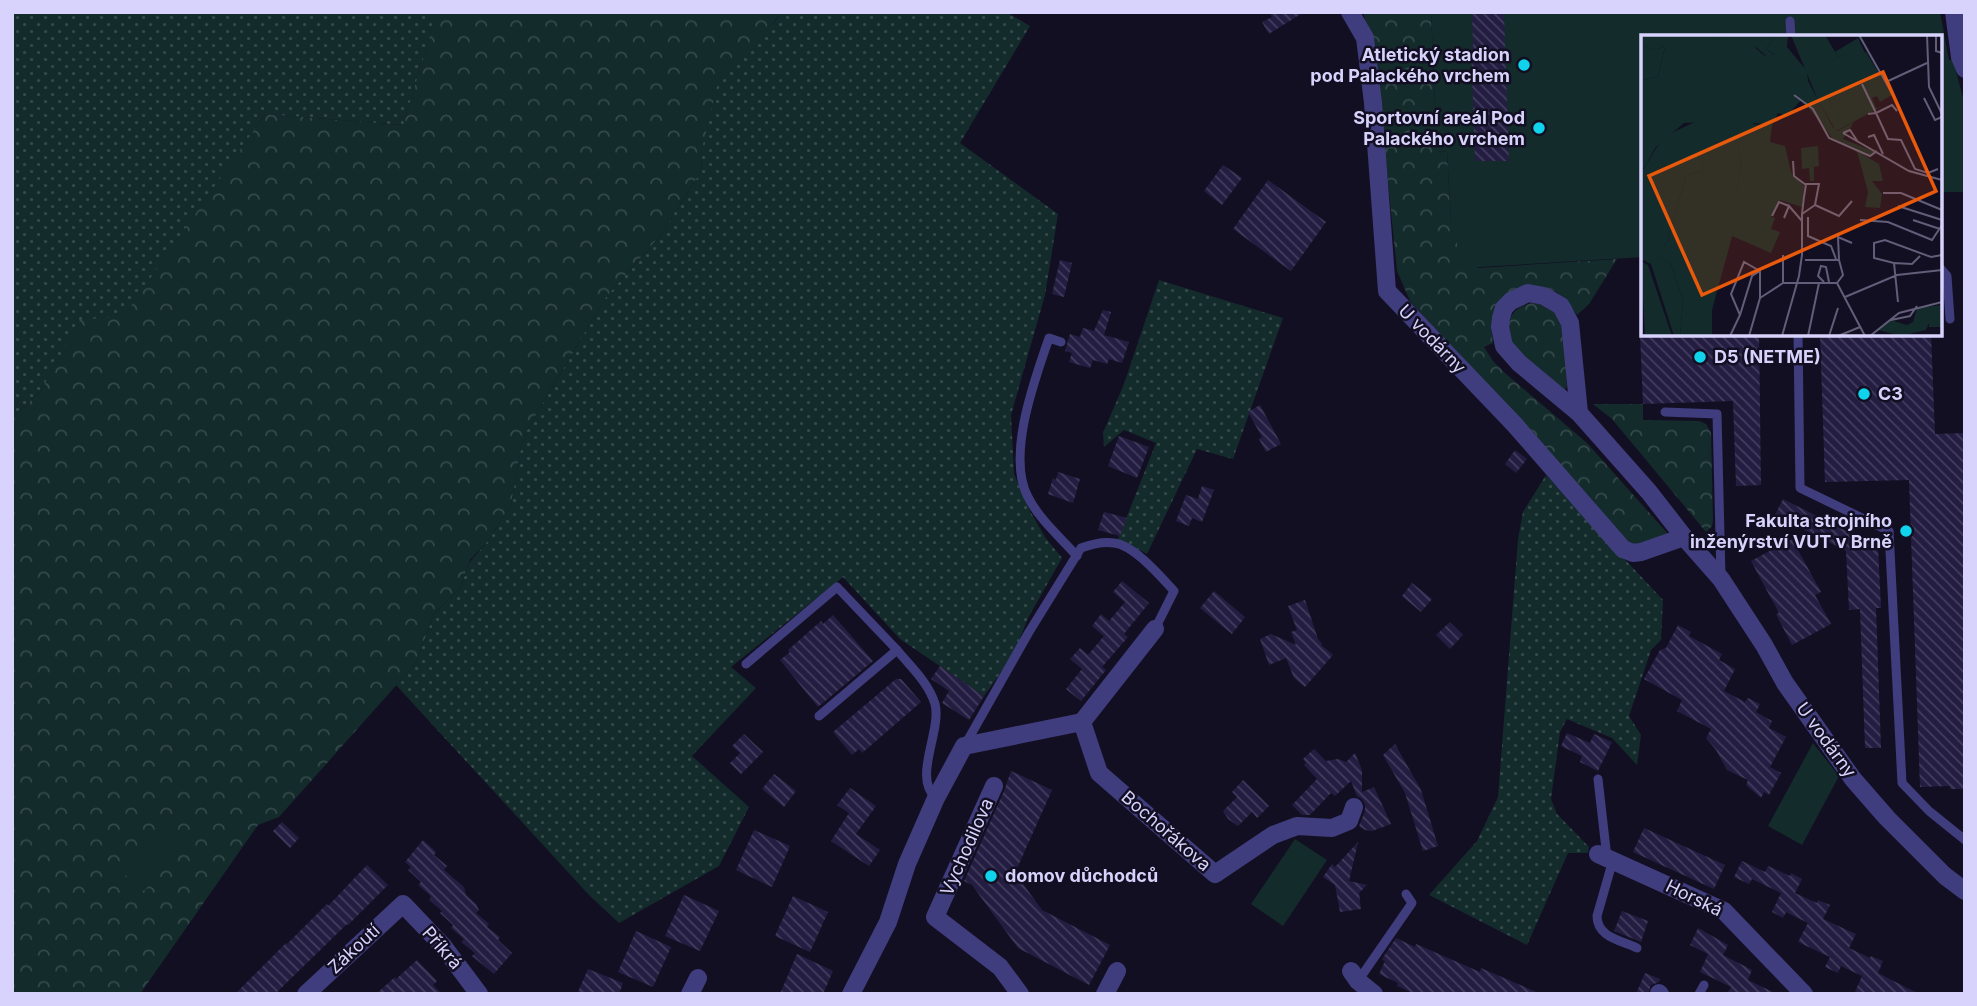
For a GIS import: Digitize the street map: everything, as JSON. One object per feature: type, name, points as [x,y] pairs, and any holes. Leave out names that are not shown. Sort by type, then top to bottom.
[{"type":"street","name":"U vodárny","points":[[1350,12],[1365,38],[1373,103],[1387,291],[1515,425],[1623,549],[1633,553],[1641,552],[1684,537]]},
{"type":"street","points":[[1954,12],[1960,57],[1965,69]]},
{"type":"street","name":"U vodárny","points":[[1579,413],[1573,340],[1570,323],[1561,306],[1544,296],[1528,293],[1511,301],[1501,318],[1504,346],[1519,363],[1579,413],[1641,482],[1721,579],[1785,683],[1853,779],[1887,818],[1945,876],[1965,891]]},
{"type":"street","points":[[851,994],[888,922],[907,864],[936,798],[964,747],[1082,722],[1155,629]]},
{"type":"street","name":"Bochořákova","points":[[1082,722],[1099,773],[1214,874],[1273,835],[1297,827],[1332,828],[1349,821],[1354,807]]},
{"type":"street","name":"Vychodilova","points":[[994,786],[935,917],[1000,967],[1020,994]]},
{"type":"street","name":"Horská","points":[[1606,857],[1724,911],[1804,994]]},
{"type":"street","name":"Zákoutí","points":[[306,994],[403,904]]},
{"type":"street","name":"Příkrá","points":[[403,904],[443,946],[479,994]]},
{"type":"street","points":[[1105,994],[1117,971]]},
{"type":"street","points":[[1354,976],[1374,994]]},
{"type":"lane","points":[[1790,21],[1791,35]]},
{"type":"lane","points":[[1942,270],[1947,276],[1950,319]]},
{"type":"lane","points":[[1798,336],[1800,488],[1889,531],[1902,783],[1929,811],[1965,840]]},
{"type":"lane","points":[[1061,342],[1049,338],[1030,396],[1020,456],[1022,480],[1028,496],[1046,522],[1077,555]]},
{"type":"lane","points":[[1665,412],[1717,414],[1721,579]]},
{"type":"lane","points":[[964,747],[1029,632],[1082,548],[1116,542],[1143,558],[1174,591],[1155,629]]},
{"type":"lane","points":[[746,664],[837,587],[926,685],[936,707],[926,780],[931,794],[936,798]]},
{"type":"lane","points":[[819,716],[897,650]]},
{"type":"lane","points":[[1598,779],[1606,857],[1597,925],[1601,932],[1637,948]]},
{"type":"lane","points":[[1354,976],[1412,902],[1406,894]]},
{"type":"green space","points":[[12,12],[437,13],[403,125],[265,114],[124,316],[80,320],[40,392],[12,417]]},
{"type":"green space","points":[[437,12],[780,12],[701,153],[702,170],[660,236],[606,297],[523,437],[511,505],[487,542],[470,560],[460,588],[434,614],[416,663],[279,817],[258,825],[140,994],[12,994],[12,417],[40,392],[80,319],[124,315],[265,114],[403,125]]},
{"type":"green space","points":[[780,12],[1006,12],[1030,26],[960,143],[1058,214],[1045,295],[1011,415],[1014,474],[1030,511],[1045,537],[1062,558],[1028,618],[1014,654],[984,696],[900,639],[843,577],[731,667],[756,688],[692,756],[749,807],[719,866],[619,923],[589,895],[396,685],[416,663],[434,614],[460,588],[469,563],[487,542],[511,505],[523,437],[606,297],[660,236],[702,170],[701,153],[719,78],[775,22]]},
{"type":"green space","points":[[1363,12],[1431,12],[1437,151],[1447,152],[1451,221],[1478,268],[1617,259],[1589,304],[1577,315],[1559,294],[1533,286],[1494,314],[1491,327],[1493,343],[1484,347],[1506,374],[1587,443],[1669,535],[1629,549],[1410,301],[1397,271],[1376,63]]},
{"type":"green space","name":"Sportovní areál Pod Palackého vrchem","points":[[1431,12],[1940,12],[1949,60],[1953,60],[1965,105],[1965,192],[1942,192],[1942,35],[1641,35],[1641,257],[1464,268],[1451,221],[1447,152],[1437,151]]},
{"type":"green space","points":[[1159,280],[1283,318],[1233,459],[1197,449],[1147,554],[1118,539],[1156,443],[1124,430],[1104,447],[1103,433],[1124,384]]},
{"type":"green space","points":[[1531,303],[1552,308],[1560,319],[1566,359],[1565,390],[1524,358],[1508,336],[1510,319],[1514,313]]},
{"type":"green space","points":[[1593,404],[1643,404],[1643,420],[1699,421],[1706,424],[1711,433],[1713,521],[1706,532],[1612,419]]},
{"type":"green space","points":[[1546,475],[1663,600],[1661,640],[1651,650],[1629,716],[1641,735],[1637,765],[1612,738],[1567,719],[1560,732],[1551,799],[1557,814],[1589,847],[1588,853],[1568,853],[1527,945],[1429,895],[1477,841],[1498,797],[1518,539],[1523,512]]},
{"type":"green space","points":[[1813,743],[1839,776],[1802,845],[1768,826]]},
{"type":"green space","points":[[159,831],[180,849],[144,891],[123,873]]},
{"type":"green space","points":[[1295,839],[1327,860],[1283,926],[1251,904]]},
{"type":"building","points":[[1269,12],[1304,12],[1269,34],[1262,22],[1272,17]]},
{"type":"building","points":[[1472,12],[1504,12],[1509,161],[1475,161]]},
{"type":"building","points":[[1223,165],[1242,178],[1222,205],[1204,191]]},
{"type":"building","points":[[1268,180],[1326,222],[1291,271],[1233,229]]},
{"type":"building","points":[[1060,260],[1072,263],[1064,297],[1052,294]]},
{"type":"building","points":[[1103,310],[1111,312],[1104,335],[1129,342],[1122,363],[1109,359],[1107,364],[1093,360],[1090,368],[1069,362],[1072,353],[1065,351],[1070,334],[1080,337],[1083,328],[1094,331]]},
{"type":"building","name":"D5 (NETME)","points":[[1640,334],[1759,336],[1761,485],[1736,486],[1733,401],[1643,404]]},
{"type":"building","points":[[1820,336],[1931,336],[1935,434],[1965,433],[1965,789],[1950,789],[1950,786],[1920,787],[1909,480],[1825,482]]},
{"type":"building","points":[[1260,405],[1281,444],[1266,452],[1259,439],[1262,437],[1248,412]]},
{"type":"building","points":[[1119,436],[1149,447],[1137,478],[1108,466]]},
{"type":"building","points":[[1515,450],[1527,459],[1516,473],[1505,464]]},
{"type":"building","points":[[1058,472],[1080,479],[1073,503],[1048,494]]},
{"type":"building","points":[[1202,486],[1214,490],[1202,522],[1192,518],[1189,526],[1176,521],[1186,495],[1198,499]]},
{"type":"building","points":[[1783,499],[1878,547],[1881,608],[1876,608],[1881,748],[1865,748],[1860,609],[1849,610],[1846,551],[1775,515]]},
{"type":"building","points":[[1104,512],[1127,518],[1120,536],[1098,530]]},
{"type":"building","points":[[1792,539],[1821,592],[1815,595],[1831,624],[1792,645],[1776,614],[1779,613],[1751,561]]},
{"type":"building","points":[[1122,581],[1149,603],[1124,634],[1128,637],[1102,667],[1106,670],[1081,701],[1066,689],[1082,669],[1070,659],[1080,648],[1088,655],[1104,636],[1092,626],[1101,614],[1109,621],[1125,602],[1113,592]]},
{"type":"building","points":[[1412,583],[1432,599],[1421,612],[1402,596]]},
{"type":"building","points":[[1214,591],[1245,617],[1232,634],[1200,608]]},
{"type":"building","points":[[1305,600],[1321,645],[1333,655],[1305,687],[1294,678],[1286,658],[1269,665],[1260,639],[1271,634],[1296,645],[1291,632],[1297,630],[1288,606]]},
{"type":"building","points":[[833,615],[873,661],[818,707],[780,660],[821,621],[823,624]]},
{"type":"building","points":[[1450,622],[1463,635],[1450,649],[1436,635]]},
{"type":"building","points":[[1678,625],[1691,632],[1689,636],[1722,654],[1719,660],[1735,669],[1724,691],[1745,702],[1748,698],[1760,704],[1756,712],[1772,721],[1769,728],[1786,737],[1770,767],[1781,773],[1769,795],[1764,792],[1761,798],[1746,785],[1748,780],[1727,770],[1706,738],[1711,729],[1677,711],[1682,700],[1644,679]]},
{"type":"building","points":[[940,666],[984,696],[969,720],[942,703],[949,691],[931,679]]},
{"type":"building","points":[[896,679],[901,679],[921,702],[862,753],[859,749],[852,755],[833,732]]},
{"type":"building","points":[[1567,733],[1590,743],[1594,734],[1612,742],[1598,771],[1580,762],[1582,756],[1561,746]]},
{"type":"building","points":[[744,734],[763,752],[741,774],[730,763],[740,753],[732,746]]},
{"type":"building","points":[[1395,744],[1421,790],[1438,846],[1423,851],[1405,793],[1383,755]]},
{"type":"building","points":[[1314,749],[1326,761],[1338,759],[1346,762],[1355,753],[1362,770],[1362,792],[1374,787],[1391,824],[1372,831],[1359,826],[1365,804],[1357,796],[1351,781],[1335,796],[1331,793],[1310,815],[1302,815],[1292,805],[1317,779],[1304,765],[1306,763],[1303,759]]},
{"type":"building","name":"domov důchodců","points":[[1011,771],[1052,790],[1015,873],[1042,910],[1110,945],[1089,985],[1018,948],[972,885],[964,881]]},
{"type":"building","points":[[774,774],[796,791],[784,807],[762,789]]},
{"type":"building","points":[[1243,780],[1269,806],[1257,818],[1252,812],[1238,826],[1228,819],[1223,811],[1237,797],[1232,792]]},
{"type":"building","points":[[850,788],[876,806],[856,834],[880,850],[869,866],[831,841],[849,813],[837,805]]},
{"type":"building","points":[[282,822],[299,838],[290,848],[273,831]]},
{"type":"building","points":[[1644,828],[1725,865],[1714,889],[1633,852]]},
{"type":"building","points":[[754,830],[790,846],[772,887],[736,870]]},
{"type":"building","points":[[423,840],[447,866],[444,870],[464,887],[466,895],[479,910],[476,913],[489,924],[487,927],[500,937],[498,940],[512,953],[494,974],[472,956],[475,953],[461,942],[464,939],[451,928],[453,925],[429,900],[431,896],[418,885],[421,882],[408,870],[411,867],[405,862]]},
{"type":"building","points":[[1358,842],[1349,881],[1367,885],[1359,893],[1361,909],[1340,912],[1335,885],[1323,877],[1332,864],[1335,867]]},
{"type":"building","points":[[1742,861],[1765,872],[1768,866],[1802,879],[1795,893],[1817,903],[1818,900],[1830,905],[1823,919],[1856,934],[1849,948],[1883,961],[1878,973],[1919,994],[1854,994],[1862,976],[1841,966],[1838,973],[1825,967],[1830,957],[1798,942],[1808,923],[1786,912],[1783,918],[1772,912],[1781,893],[1752,879],[1749,884],[1734,877]]},
{"type":"building","points":[[367,865],[388,885],[348,925],[275,994],[235,994],[327,904],[328,906]]},
{"type":"building","points":[[684,895],[719,911],[700,951],[665,936]]},
{"type":"building","points":[[793,896],[828,912],[810,952],[775,936]]},
{"type":"building","points":[[1622,911],[1648,921],[1641,942],[1614,931]]},
{"type":"building","points":[[1698,928],[1728,945],[1723,955],[1752,970],[1748,980],[1777,994],[1727,994],[1731,987],[1700,972],[1708,954],[1690,945]]},
{"type":"building","points":[[636,931],[671,947],[653,987],[618,972]]},
{"type":"building","points":[[1396,938],[1480,972],[1481,968],[1541,994],[1415,994],[1379,974],[1385,961],[1382,960]]},
{"type":"building","points":[[797,954],[833,971],[823,994],[780,994]]},
{"type":"building","points":[[417,960],[437,981],[433,985],[442,994],[376,994],[395,977],[396,979]]},
{"type":"building","points":[[588,969],[623,983],[619,994],[577,994]]},
{"type":"building","points":[[1645,973],[1660,979],[1659,982],[1651,985],[1648,994],[1636,994]]},
{"type":"place","name":"Atletický stadion pod Palackého vrchem","points":[[1524,65]]},
{"type":"place","name":"Sportovní areál Pod Palackého vrchem","points":[[1539,128]]},
{"type":"place","name":"D5 (NETME)","points":[[1700,357]]},
{"type":"place","name":"C3","points":[[1864,394]]},
{"type":"place","name":"Fakulta strojního inženýrství VUT v Brně","points":[[1906,531]]},
{"type":"place","name":"domov důchodců","points":[[991,876]]}]
